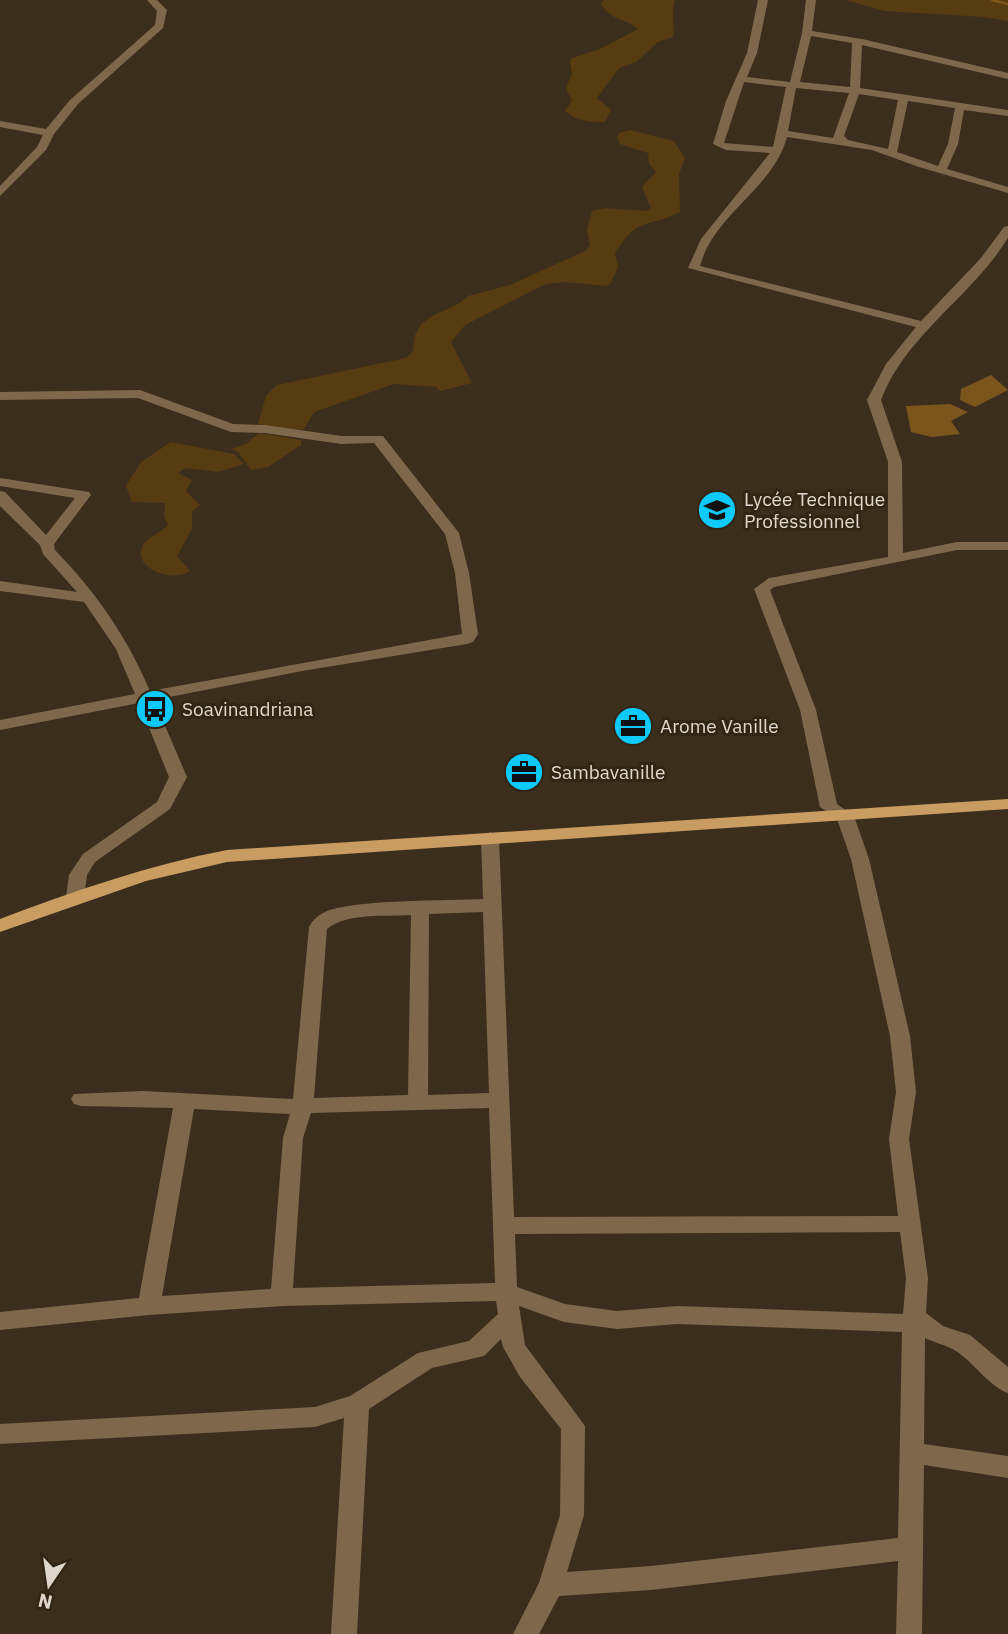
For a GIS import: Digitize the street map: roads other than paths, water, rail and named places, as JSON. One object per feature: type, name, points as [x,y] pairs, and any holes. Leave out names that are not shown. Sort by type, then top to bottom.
[{"type":"main road","points":[[0,926],[118,881],[175,865],[227,856],[1008,804]]},
{"type":"street","points":[[0,193],[42,148],[49,134],[74,102],[159,26],[162,10],[152,0]]},
{"type":"street","points":[[763,0],[752,53],[731,101],[719,144],[726,147],[776,150]]},
{"type":"street","points":[[811,0],[807,33],[776,150],[744,197],[710,233],[694,268],[925,326]]},
{"type":"street","points":[[807,33],[857,41],[1008,76]]},
{"type":"street","points":[[844,142],[838,137],[855,90],[857,41]]},
{"type":"street","points":[[741,79],[855,90],[1008,113]]},
{"type":"street","points":[[889,153],[894,149],[904,97]]},
{"type":"street","points":[[941,170],[953,144],[960,106]]},
{"type":"street","points":[[0,124],[49,134]]},
{"type":"street","points":[[781,133],[874,147],[1008,190]]},
{"type":"street","points":[[894,560],[895,461],[874,401],[893,364],[982,266],[1008,229]]},
{"type":"street","points":[[0,396],[140,394],[231,428],[265,429],[341,440],[378,439],[452,533],[462,573],[470,634],[467,639],[302,666],[146,699],[0,725]]},
{"type":"street","points":[[0,482],[84,495],[57,527],[47,544]]},
{"type":"street","points":[[0,495],[47,544],[48,551],[79,583],[124,649],[178,777],[164,804],[89,858],[78,875],[75,897]]},
{"type":"street","points":[[909,1634],[914,1317],[917,1278],[899,1139],[906,1092],[900,1036],[860,859],[845,816],[829,807],[808,710],[762,589],[769,583],[957,546],[1008,546]]},
{"type":"street","points":[[0,586],[89,598]]},
{"type":"street","points":[[491,838],[506,1292],[514,1347],[528,1370],[573,1426],[572,1515],[551,1585],[526,1634]]},
{"type":"street","points":[[283,1297],[281,1281],[293,1138],[303,1106],[318,927],[330,917],[355,912],[493,905]]},
{"type":"street","points":[[418,1103],[421,910]]},
{"type":"street","points":[[81,1099],[185,1100],[303,1106],[499,1100]]},
{"type":"street","points":[[149,1306],[185,1100]]},
{"type":"street","points":[[503,1226],[908,1224]]},
{"type":"street","points":[[0,1321],[149,1306],[283,1297],[506,1292],[564,1313],[617,1320],[677,1315],[908,1323],[914,1317]]},
{"type":"street","points":[[0,1434],[315,1417],[356,1404],[426,1360],[476,1349],[510,1317]]},
{"type":"street","points":[[914,1317],[935,1333],[962,1342],[989,1363],[1008,1383]]},
{"type":"street","points":[[344,1634],[356,1404]]},
{"type":"street","points":[[911,1453],[1008,1467]]},
{"type":"street","points":[[551,1585],[651,1578],[909,1548]]},
{"type":"waterway","points":[[992,0],[1008,4]]},
{"type":"place","name":"Lycée Technique Professionnel","points":[[717,510]]},
{"type":"place","name":"Soavinandriana","points":[[155,709]]},
{"type":"place","name":"Arome Vanille","points":[[633,726]]},
{"type":"place","name":"Sambavanille","points":[[524,772]]}]
